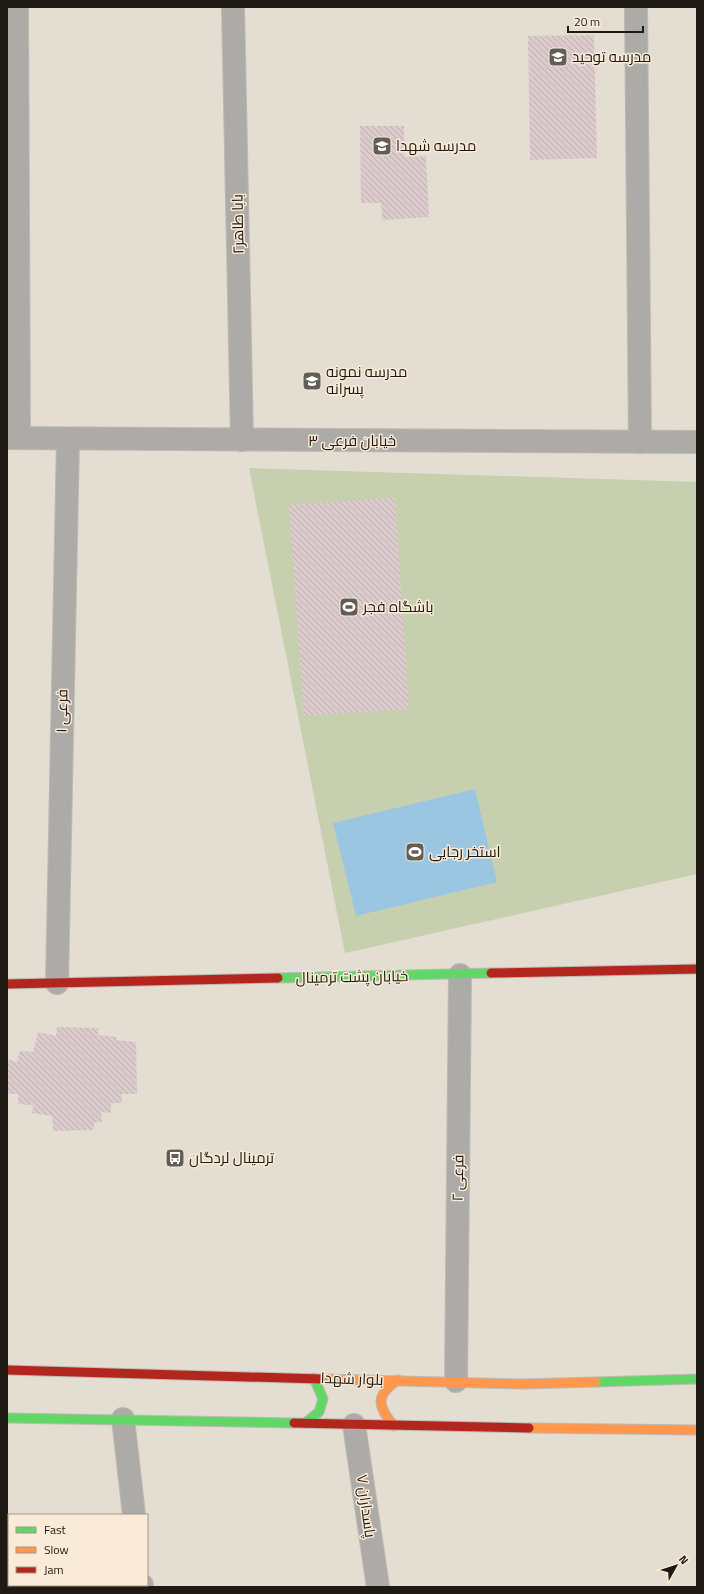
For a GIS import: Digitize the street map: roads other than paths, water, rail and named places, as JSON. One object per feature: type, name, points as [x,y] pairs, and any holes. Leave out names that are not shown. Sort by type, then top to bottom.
[{"type":"main road","name":"خیابان پشت ترمینال","points":[[7,984],[697,970]]},
{"type":"main road","name":"بلوار شهدا","points":[[7,1370],[523,1384],[697,1379]]},
{"type":"main road","points":[[305,1423],[319,1412],[323,1399],[314,1378]]},
{"type":"main road","points":[[394,1426],[383,1411],[380,1396],[386,1387],[398,1380]]},
{"type":"main road","points":[[7,1418],[123,1419],[394,1426],[697,1430]]},
{"type":"street","points":[[13,438],[17,7]]},
{"type":"street","name":"بابا طاهر۲","points":[[233,7],[242,440]]},
{"type":"street","points":[[636,7],[640,442]]},
{"type":"street","name":"خیابان فرعی ۳","points":[[13,438],[697,442]]},
{"type":"street","name":"۱ فرعی","points":[[57,983],[68,439]]},
{"type":"street","name":"۲ فرعی","points":[[456,1382],[460,974]]},
{"type":"street","points":[[123,1419],[134,1514]]},
{"type":"street","name":"پاسداران ۷","points":[[354,1425],[378,1587]]},
{"type":"water","name":"استخر رجایی","points":[[475,789],[497,882],[356,916],[333,823]]},
{"type":"place","name":"مدرسه توحید","points":[[558,57]]},
{"type":"place","name":"مدرسه شهدا","points":[[382,146]]},
{"type":"place","name":"مدرسه نمونه پسرانه","points":[[312,381]]},
{"type":"place","name":"باشگاه فجر","points":[[349,607]]},
{"type":"place","name":"استخر رجایی","points":[[415,852]]},
{"type":"place","name":"ترمینال لردگان","points":[[175,1158]]}]
